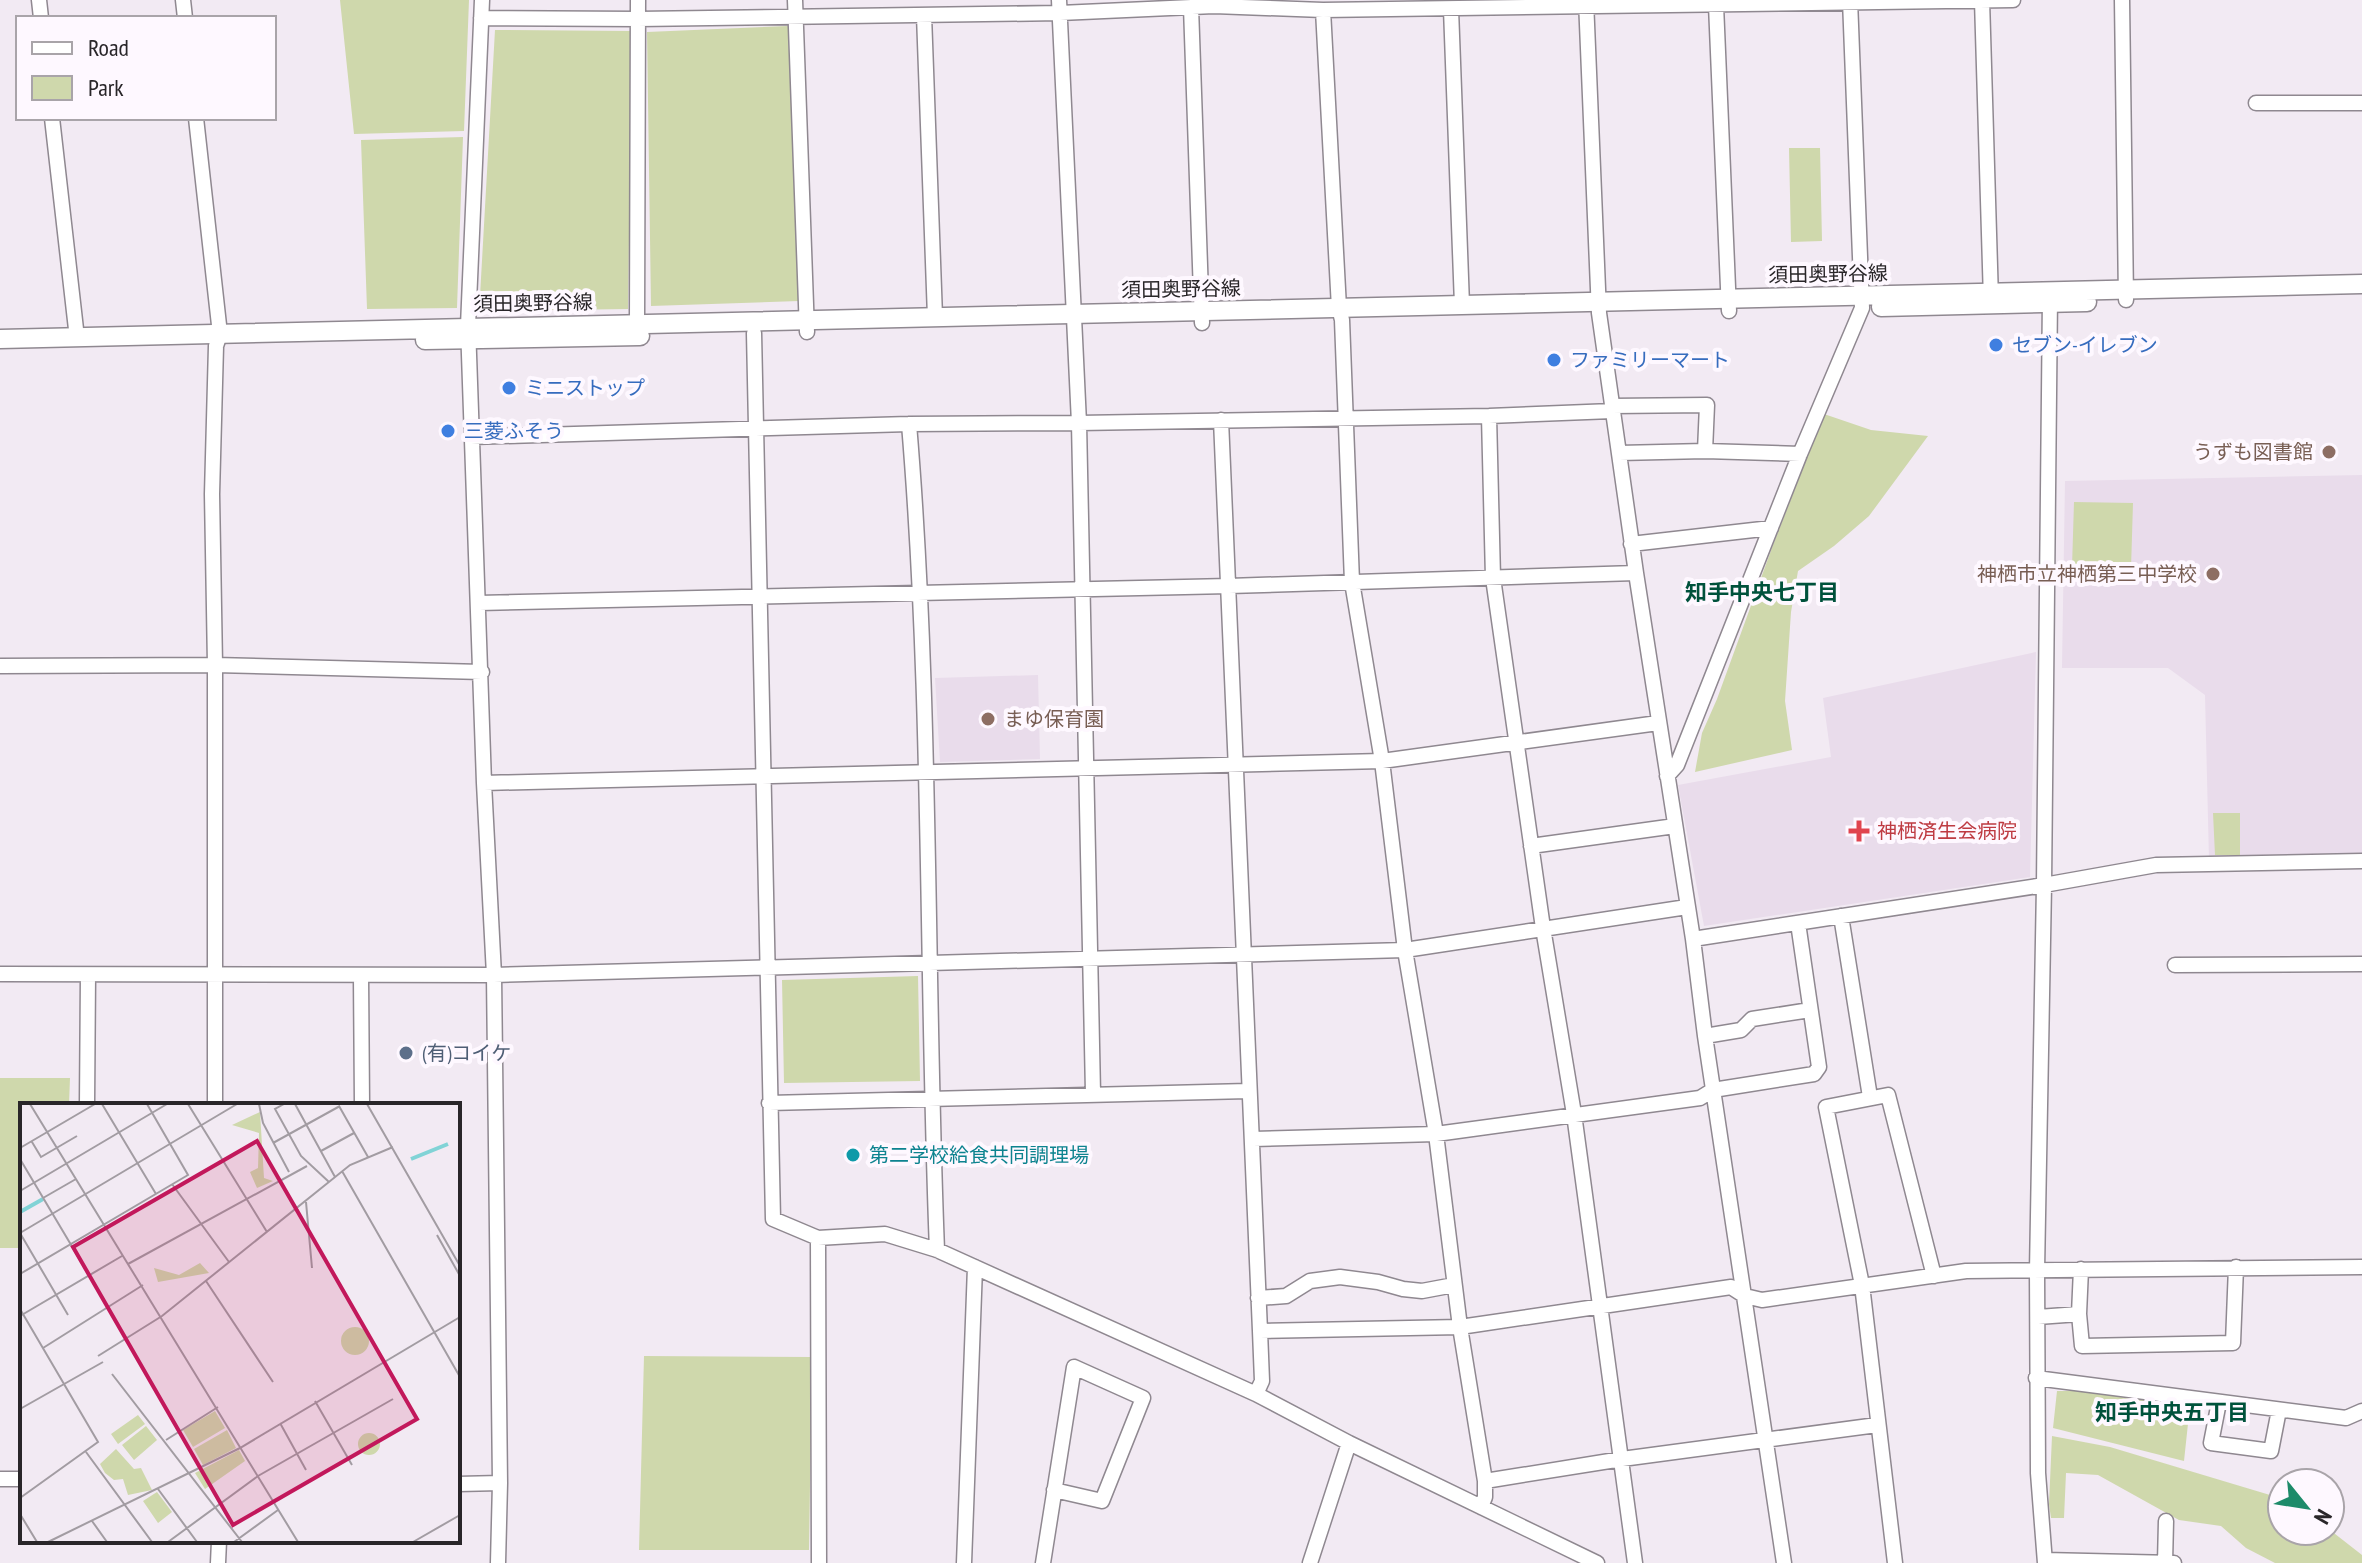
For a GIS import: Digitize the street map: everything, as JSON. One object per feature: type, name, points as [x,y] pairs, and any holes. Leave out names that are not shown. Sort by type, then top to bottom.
[{"type":"main road","name":"須田奥野谷線","points":[[468,333],[637,323],[807,326],[1340,314],[1991,299],[2362,284]]},
{"type":"main road","name":"須田奥野谷線","points":[[2126,294],[2362,296]]},
{"type":"main road","name":"須田奥野谷線","points":[[1340,314],[1462,305],[1598,308]]},
{"type":"main road","name":"須田奥野谷線","points":[[0,350],[468,333],[754,333],[935,317],[1073,320]]},
{"type":"main road","name":"須田奥野谷線","points":[[0,339],[218,340]]},
{"type":"street","points":[[482,0],[468,333],[494,975],[500,1483],[498,1563]]},
{"type":"street","points":[[637,323],[638,0]]},
{"type":"street","points":[[795,0],[807,326]]},
{"type":"street","points":[[1982,0],[1991,299]]},
{"type":"street","points":[[481,18],[796,18],[1060,7],[1214,6],[1323,10],[1451,9],[1586,3],[1716,5],[2013,0]]},
{"type":"street","points":[[2122,0],[2126,294]]},
{"type":"street","points":[[1667,776],[1677,765],[1862,302],[1850,1]]},
{"type":"street","points":[[1586,3],[1598,308],[1784,1563]]},
{"type":"street","points":[[1716,5],[1729,305]]},
{"type":"street","points":[[1060,7],[1079,423],[1093,1093]]},
{"type":"street","points":[[1191,7],[1202,317]]},
{"type":"street","points":[[1451,9],[1462,305]]},
{"type":"street","points":[[1323,10],[1352,582],[1382,761],[1405,950],[1436,1134],[1454,1285],[1485,1481],[1485,1497],[1481,1507]]},
{"type":"street","points":[[924,15],[935,317]]},
{"type":"street","points":[[2256,103],[2362,103]]},
{"type":"street","points":[[52,120],[77,338]]},
{"type":"street","points":[[196,120],[218,340],[212,494],[215,1103]]},
{"type":"street","points":[[2050,297],[2036,1378],[2038,1473],[2045,1562],[2174,1563]]},
{"type":"street","points":[[754,333],[773,1219],[818,1238],[885,1234],[937,1250],[1256,1394],[1349,1443],[1597,1563]]},
{"type":"street","points":[[471,437],[909,424],[1489,416],[1707,405],[1705,451]]},
{"type":"street","points":[[1489,416],[1493,578],[1543,928],[1574,1114],[1635,1563]]},
{"type":"street","points":[[1221,420],[1262,1381],[1256,1394]]},
{"type":"street","points":[[909,424],[920,592],[937,1250]]},
{"type":"street","points":[[1619,453],[1705,451],[1800,454]]},
{"type":"street","points":[[1631,544],[1771,528]]},
{"type":"street","points":[[479,603],[1229,586],[1636,573]]},
{"type":"street","points":[[0,666],[215,665],[482,672]]},
{"type":"street","points":[[484,783],[1382,761],[1658,723]]},
{"type":"street","points":[[1531,846],[1675,826]]},
{"type":"street","points":[[1693,939],[2156,865],[2362,861]]},
{"type":"street","points":[[0,974],[494,975],[1405,950],[1687,907]]},
{"type":"street","points":[[1841,916],[1870,1097]]},
{"type":"street","points":[[1253,1139],[1436,1134],[1700,1098],[1713,1090],[1814,1074],[1819,1067],[1798,923]]},
{"type":"street","points":[[2175,965],[2362,964]]},
{"type":"street","points":[[87,1103],[88,975]]},
{"type":"street","points":[[361,976],[362,1103]]},
{"type":"street","points":[[1705,1036],[1741,1030],[1752,1019],[1810,1010]]},
{"type":"street","points":[[769,1103],[1248,1091]]},
{"type":"street","points":[[1895,1563],[1862,1285],[1826,1107],[1888,1095],[1934,1276]]},
{"type":"street","points":[[818,1238],[819,1563]]},
{"type":"street","points":[[964,1563],[975,1267]]},
{"type":"street","points":[[2081,1269],[2079,1314],[2082,1346],[2233,1343],[2236,1267]]},
{"type":"street","points":[[1260,1331],[1460,1327],[1731,1287],[1745,1296],[1762,1300],[1966,1271],[2362,1267]]},
{"type":"street","points":[[1258,1298],[1286,1296],[1310,1281],[1340,1277],[1422,1291],[1454,1285]]},
{"type":"street","points":[[2038,1317],[2079,1314]]},
{"type":"street","points":[[1043,1563],[1054,1490],[1074,1367],[1143,1398],[1102,1501],[1054,1490]]},
{"type":"street","points":[[2036,1378],[2346,1418],[2362,1411]]},
{"type":"street","points":[[2219,1402],[2211,1443],[2271,1451],[2279,1410]]},
{"type":"street","points":[[1485,1481],[1622,1459],[1877,1425]]},
{"type":"street","points":[[1310,1563],[1349,1443]]},
{"type":"street","points":[[460,1484],[500,1483]]},
{"type":"street","points":[[2165,1563],[2166,1521]]},
{"type":"street","points":[[218,1563],[219,1543]]},
{"type":"shaded area","name":"神栖市立神栖第三中学校","points":[[2362,475],[2362,854],[2209,860],[2205,695],[2168,668],[2062,668],[2065,481]]},
{"type":"shaded area","name":"神栖済生会病院","points":[[2036,652],[2030,877],[1704,926],[1678,785],[1831,757],[1823,698]]},
{"type":"shaded area","name":"まゆ保育園","points":[[1038,675],[1040,759],[940,762],[935,678]]},
{"type":"green space","points":[[340,0],[469,0],[464,131],[354,134]]},
{"type":"green space","points":[[788,26],[799,301],[651,306],[647,32]]},
{"type":"green space","points":[[495,30],[632,31],[628,309],[491,311],[480,296]]},
{"type":"green space","points":[[463,137],[457,308],[367,309],[361,140]]},
{"type":"green space","points":[[1789,148],[1820,148],[1822,241],[1791,242]]},
{"type":"green space","points":[[1824,414],[1871,430],[1928,436],[1869,516],[1798,571],[1791,612],[1785,701],[1792,750],[1695,772],[1702,733]]},
{"type":"green space","points":[[2074,502],[2133,503],[2131,569],[2072,567]]},
{"type":"green space","points":[[2213,813],[2240,813],[2240,855],[2215,855]]},
{"type":"green space","points":[[918,976],[920,1081],[784,1083],[782,980]]},
{"type":"green space","points":[[0,1078],[70,1078],[69,1103],[20,1103],[20,1248],[0,1248]]},
{"type":"green space","points":[[644,1356],[812,1357],[809,1550],[639,1550]]},
{"type":"green space","points":[[2057,1391],[2190,1405],[2184,1461],[2053,1428]]},
{"type":"green space","points":[[2052,1436],[2110,1447],[2266,1494],[2266,1547],[2346,1547],[2346,1542],[2362,1555],[2362,1563],[2275,1563],[2246,1548],[2221,1526],[2179,1520],[2098,1475],[2066,1473],[2064,1518],[2051,1518]]},
{"type":"place","name":"セブン-イレブン","points":[[1996,345]]},
{"type":"place","name":"ファミリーマート","points":[[1554,360]]},
{"type":"place","name":"ミニストップ","points":[[509,388]]},
{"type":"place","name":"三菱ふそう","points":[[448,431]]},
{"type":"place","name":"うずも図書館","points":[[2329,452]]},
{"type":"place","name":"神栖市立神栖第三中学校","points":[[2213,574]]},
{"type":"place","name":"まゆ保育園","points":[[988,719]]},
{"type":"place","name":"神栖済生会病院","points":[[1859,831]]},
{"type":"place","name":"(有)コイケ","points":[[406,1053]]},
{"type":"place","name":"第二学校給食共同調理場","points":[[853,1155]]},
{"type":"district","name":"知手中央七丁目","points":[[1762,592]]},
{"type":"district","name":"知手中央五丁目","points":[[2172,1412]]}]
